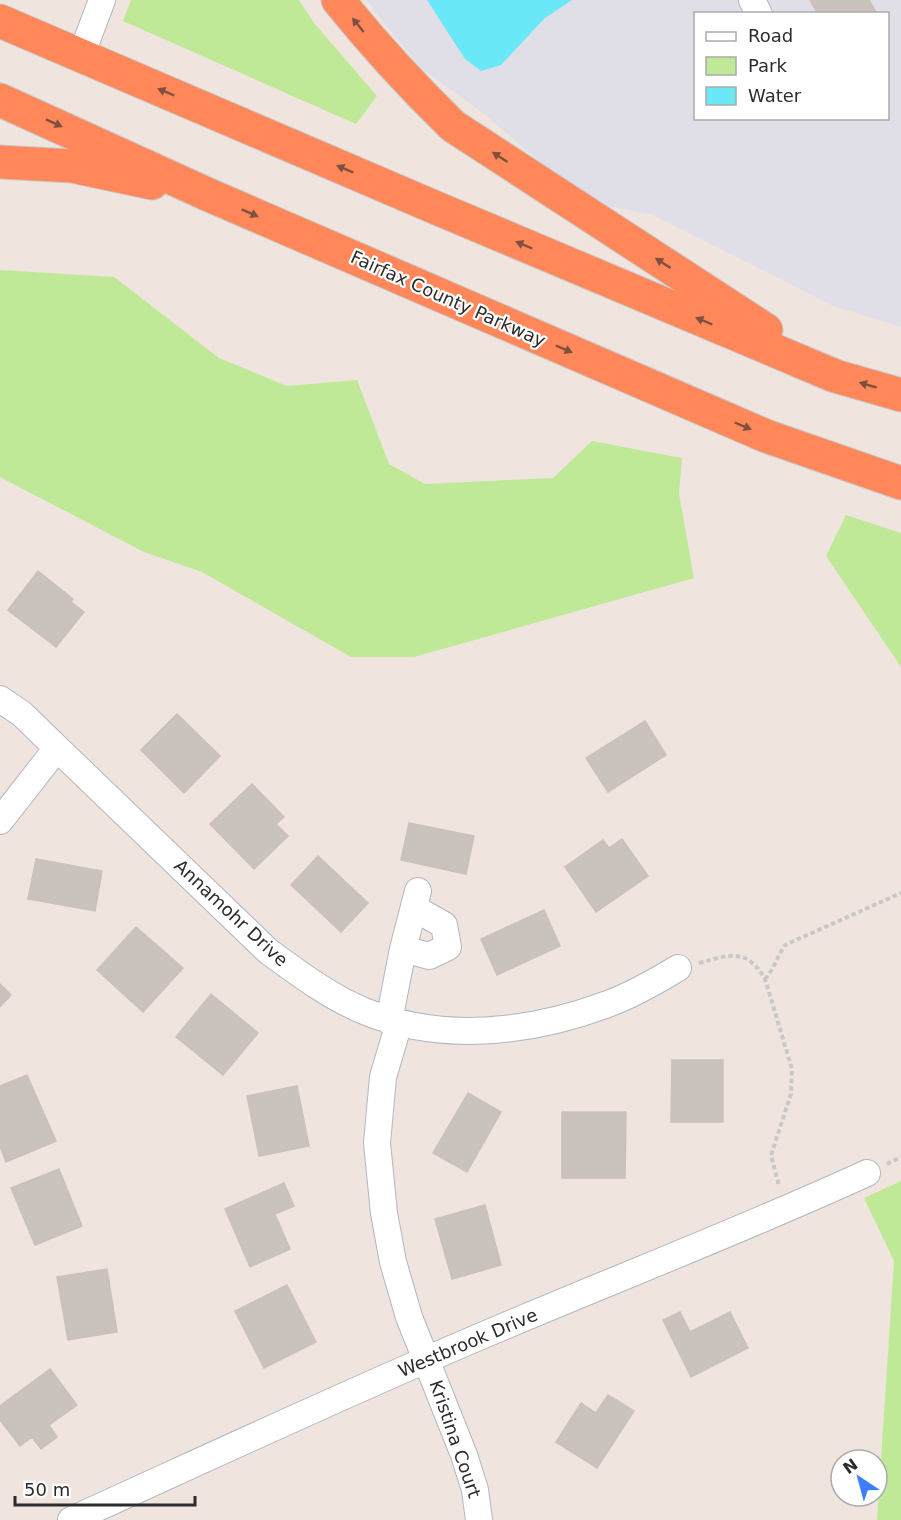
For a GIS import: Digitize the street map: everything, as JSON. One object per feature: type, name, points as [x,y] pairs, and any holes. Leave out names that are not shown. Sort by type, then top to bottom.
[{"type":"highway","points":[[338,0],[403,76],[453,126],[836,376]]},
{"type":"highway","points":[[0,21],[445,212],[836,376],[901,395]]},
{"type":"highway","name":"Fairfax County Parkway","points":[[0,100],[209,195],[766,436],[901,483]]},
{"type":"highway","points":[[0,162],[72,166],[209,195]]},
{"type":"street","points":[[81,56],[102,0]]},
{"type":"street","name":"Annamohr Drive","points":[[0,699],[22,714],[268,951],[296,972],[363,1011],[394,1022],[443,1031],[496,1031],[542,1023],[605,1005],[643,988],[678,968]]},
{"type":"street","points":[[0,821],[57,747]]},
{"type":"street","name":"Kristina Court","points":[[403,949],[429,956],[448,947],[444,925],[416,899],[403,949],[394,1022],[383,1077],[377,1143],[384,1213],[393,1262],[409,1317],[427,1359],[475,1490],[479,1520]]},
{"type":"street","name":"Westbrook Drive","points":[[71,1520],[427,1359],[636,1270],[788,1209],[867,1173]]},
{"type":"path","points":[[765,979],[785,945],[901,894]]},
{"type":"path","points":[[678,968],[734,954],[745,957],[757,966],[765,979],[792,1069],[790,1094],[771,1155],[780,1190],[788,1209]]},
{"type":"shaded area","points":[[367,0],[901,0],[901,327],[833,306],[653,215],[599,204],[538,160],[484,114],[422,69]]},
{"type":"green space","points":[[131,0],[299,0],[314,23],[377,96],[356,124],[123,21]]},
{"type":"green space","points":[[0,270],[114,277],[219,358],[287,386],[357,380],[389,464],[425,484],[553,478],[592,441],[682,458],[679,494],[694,578],[414,657],[351,657],[202,572],[144,552],[0,477]]},
{"type":"green space","points":[[846,515],[901,533],[901,667],[826,556]]},
{"type":"green space","points":[[901,1181],[901,1520],[877,1520],[878,1508],[889,1508],[889,1448],[882,1448],[894,1261],[864,1198]]},
{"type":"water","points":[[427,0],[572,0],[545,18],[501,65],[481,71],[465,59]]},
{"type":"building","points":[[810,0],[869,0],[876,12],[817,12]]},
{"type":"building","points":[[38,571],[73,599],[71,602],[84,612],[56,647],[8,610]]},
{"type":"building","points":[[177,714],[220,756],[184,793],[141,750]]},
{"type":"building","points":[[645,721],[666,755],[608,792],[586,758]]},
{"type":"building","points":[[252,784],[284,817],[276,824],[288,836],[254,869],[210,824]]},
{"type":"building","points":[[409,823],[474,836],[466,874],[401,860]]},
{"type":"building","points":[[622,839],[648,876],[596,912],[565,867],[603,840],[609,848]]},
{"type":"building","points":[[318,856],[368,903],[341,932],[291,885]]},
{"type":"building","points":[[36,859],[102,871],[95,911],[28,899]]},
{"type":"building","points":[[544,910],[560,946],[497,975],[481,939]]},
{"type":"building","points":[[136,927],[183,968],[143,1012],[97,970]]},
{"type":"building","points":[[0,984],[11,995],[0,1007]]},
{"type":"building","points":[[211,994],[258,1033],[223,1075],[176,1037]]},
{"type":"building","points":[[672,1060],[723,1060],[723,1122],[671,1122]]},
{"type":"building","points":[[27,1075],[56,1141],[6,1162],[0,1146],[0,1086]]},
{"type":"building","points":[[297,1086],[309,1146],[259,1156],[247,1096]]},
{"type":"building","points":[[468,1093],[501,1112],[467,1172],[433,1153]]},
{"type":"building","points":[[562,1112],[626,1112],[625,1178],[562,1178]]},
{"type":"building","points":[[59,1169],[82,1226],[35,1245],[11,1188]]},
{"type":"building","points":[[284,1183],[294,1206],[275,1214],[290,1249],[250,1267],[225,1209]]},
{"type":"building","points":[[485,1205],[501,1265],[452,1279],[435,1219]]},
{"type":"building","points":[[107,1269],[117,1332],[68,1340],[57,1277]]},
{"type":"building","points":[[287,1285],[316,1342],[264,1368],[235,1311]]},
{"type":"building","points":[[680,1312],[690,1332],[730,1312],[748,1348],[691,1377],[663,1320]]},
{"type":"building","points":[[50,1369],[77,1405],[49,1425],[57,1437],[41,1449],[32,1437],[20,1446],[0,1420],[0,1406]]},
{"type":"building","points":[[608,1395],[634,1411],[597,1468],[556,1442],[581,1403],[596,1413]]}]
